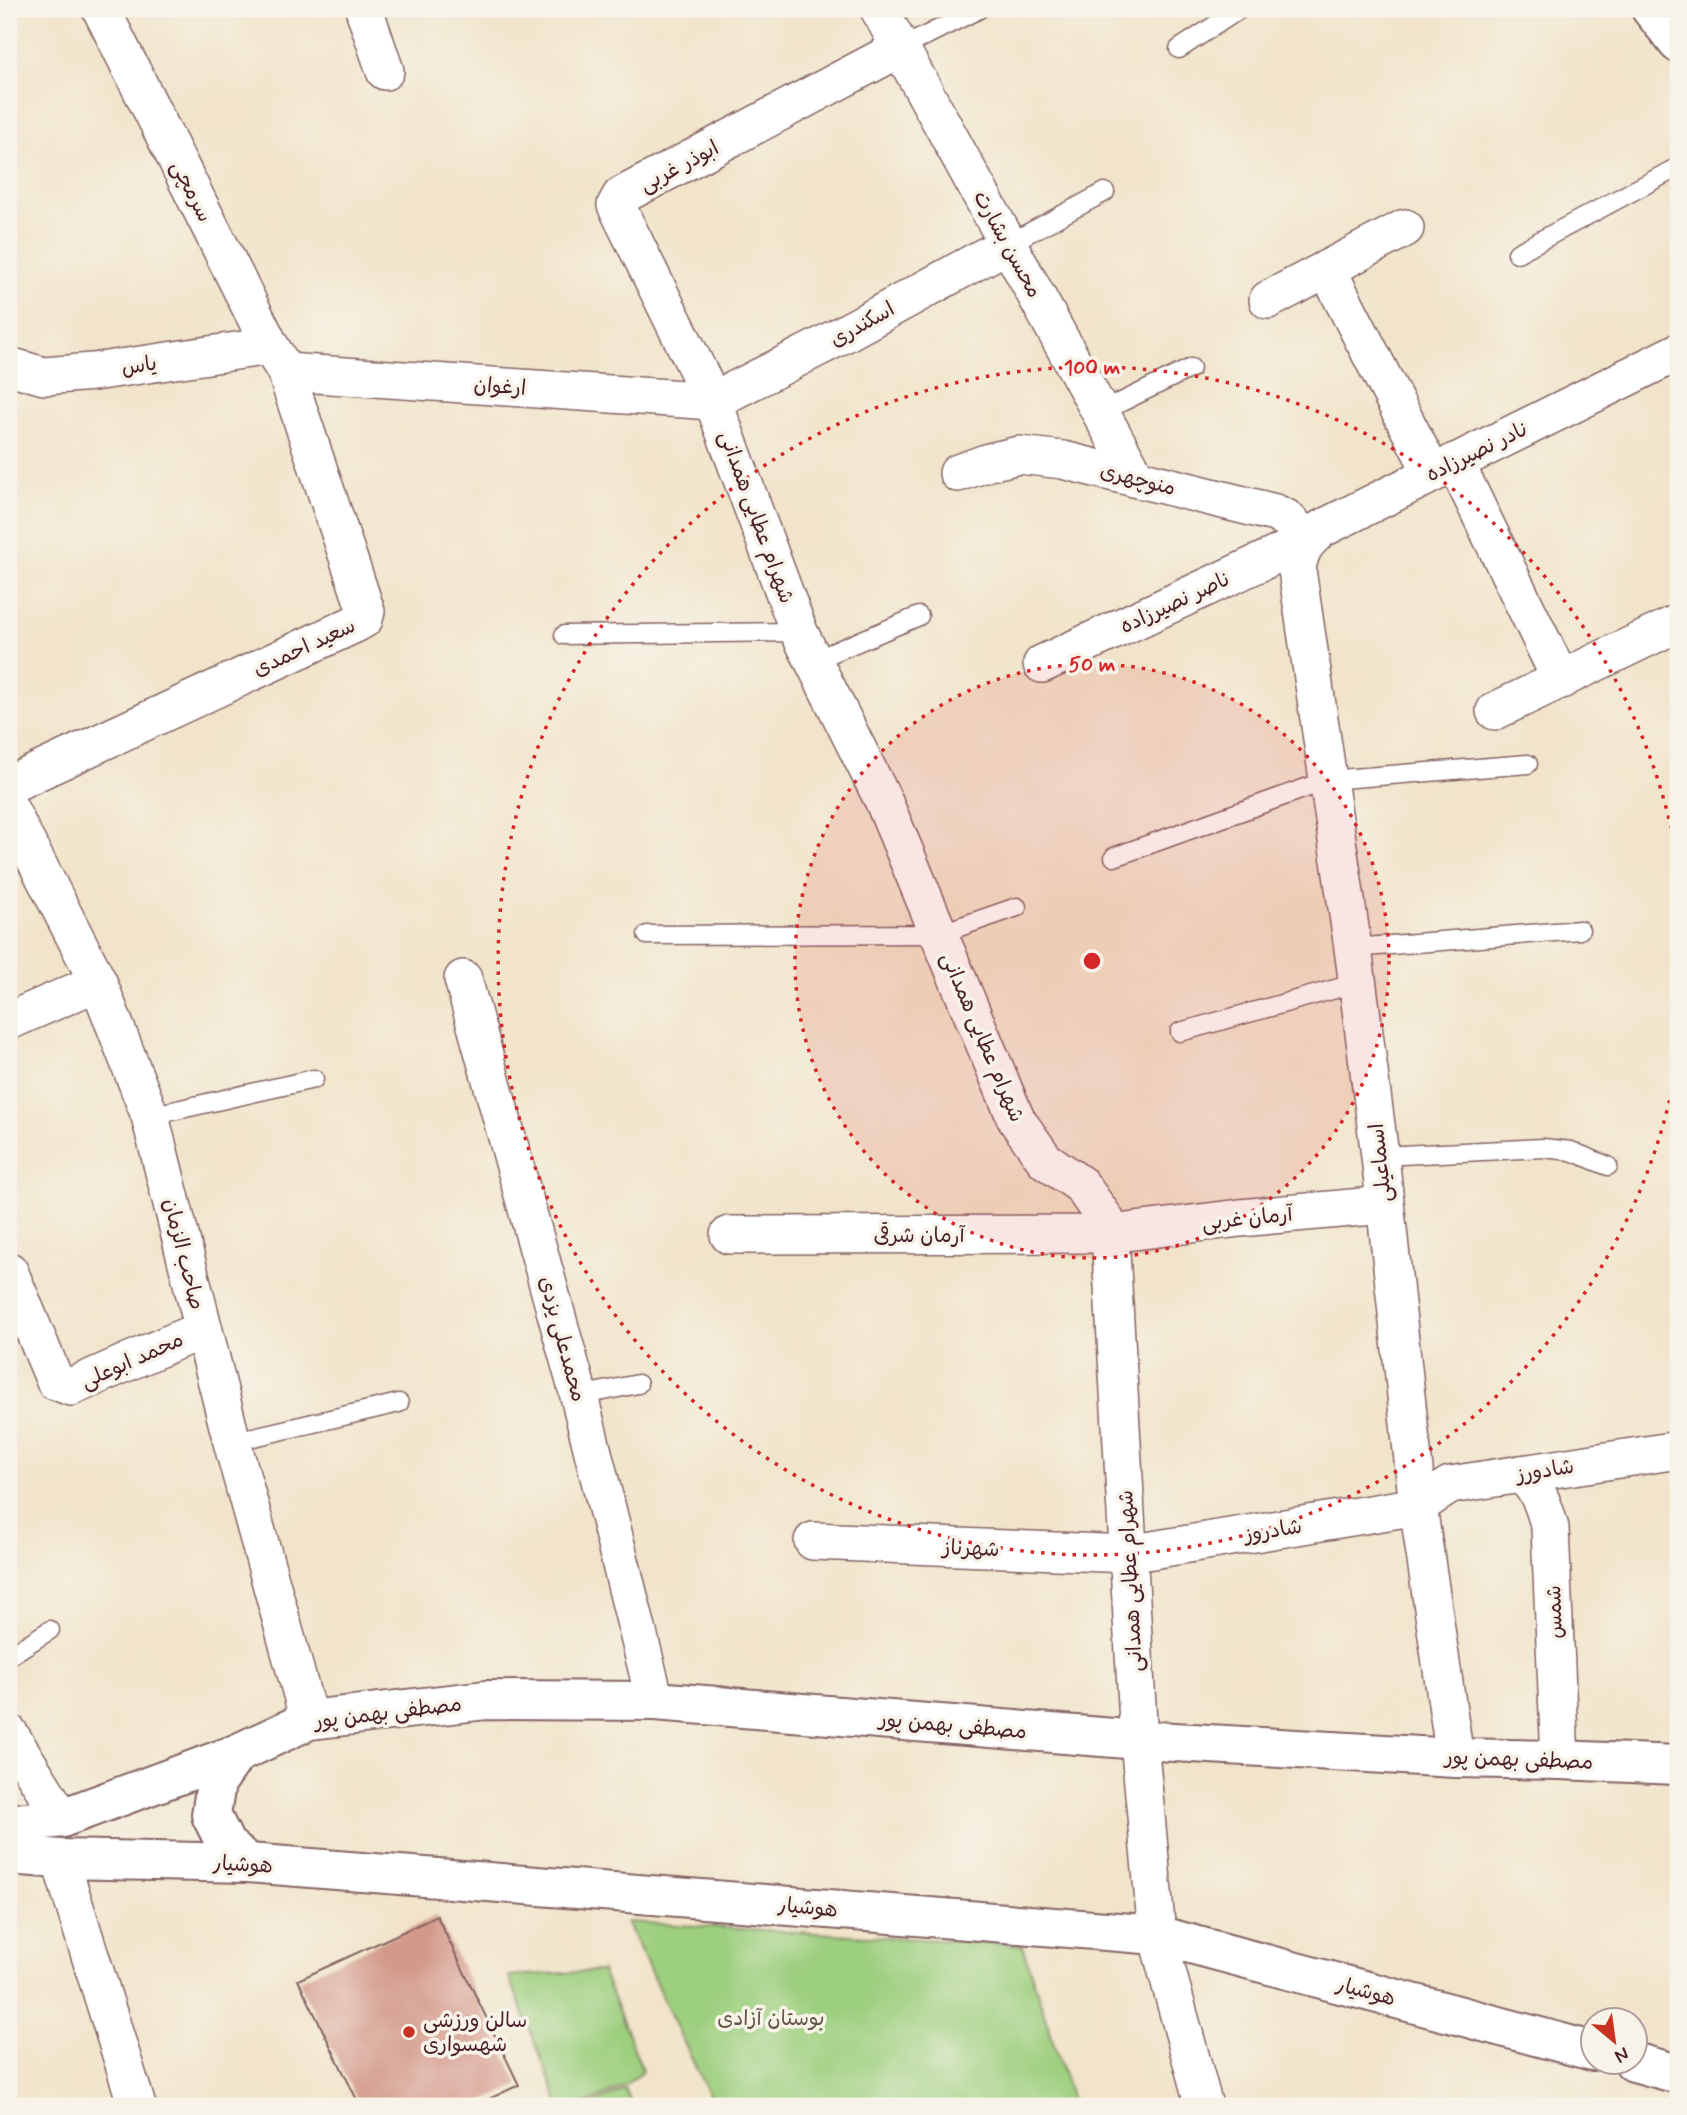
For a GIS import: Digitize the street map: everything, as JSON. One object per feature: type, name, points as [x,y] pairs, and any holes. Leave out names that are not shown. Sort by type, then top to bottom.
[{"type":"main road","points":[[1651,9],[1678,43]]},
{"type":"main road","name":"مصطفی بهمن پور","points":[[62,1818],[236,1754],[309,1720],[486,1700],[655,1701],[1139,1740],[1455,1758],[1678,1765]]},
{"type":"main road","points":[[236,1754],[216,1783],[211,1815],[226,1845],[248,1863]]},
{"type":"main road","points":[[9,1824],[62,1818]]},
{"type":"main road","name":"هوشیار","points":[[9,1856],[248,1863],[1157,1935],[1578,2047]]},
{"type":"main road","points":[[1648,2066],[1678,2074]]},
{"type":"street","name":"سرمچی","points":[[101,9],[278,359]]},
{"type":"street","points":[[364,9],[385,71]]},
{"type":"street","name":"محسن بشارت","points":[[879,9],[1137,479]]},
{"type":"street","name":"ابوذر غربی","points":[[713,401],[616,205],[621,197],[901,48]]},
{"type":"street","points":[[1268,300],[1405,228]]},
{"type":"street","name":"اسکندری","points":[[713,401],[827,343],[1008,244]]},
{"type":"street","points":[[1327,269],[1443,468],[1561,680]]},
{"type":"street","name":"نادر نصیرزاده","points":[[1302,555],[1321,529],[1678,352]]},
{"type":"street","name":"یاس","points":[[9,366],[44,376],[278,359]]},
{"type":"street","name":"ارغوان","points":[[278,359],[713,401]]},
{"type":"street","name":"سعید احمدی","points":[[9,785],[364,619],[366,611],[278,359]]},
{"type":"street","name":"شهرام عطایی همدانی","points":[[713,401],[807,646],[884,802],[1016,1119],[1045,1160],[1081,1185],[1105,1219],[1110,1234],[1139,1740],[1157,1935],[1201,2105]]},
{"type":"street","name":"منوچهری","points":[[958,473],[989,461],[1019,455],[1063,460],[1275,513],[1286,518],[1302,555]]},
{"type":"street","name":"ناصر نصیرزاده","points":[[1042,664],[1302,555]]},
{"type":"street","name":"اسماعیلی","points":[[1302,555],[1328,780],[1380,1156],[1418,1506],[1455,1758]]},
{"type":"street","points":[[1495,711],[1678,623]]},
{"type":"street","name":"صاحب الزمان","points":[[9,808],[97,982],[150,1116],[232,1442],[309,1720]]},
{"type":"street","name":"محمدعلی یزدی","points":[[463,979],[579,1396],[655,1701]]},
{"type":"street","points":[[9,1021],[97,982]]},
{"type":"street","name":"آرمان غربی","points":[[1110,1234],[1385,1205]]},
{"type":"street","name":"آرمان شرقی","points":[[729,1235],[1110,1234]]},
{"type":"street","name":"محمد ابوعلی","points":[[9,1271],[55,1381],[71,1387],[203,1329]]},
{"type":"street","name":"شادورز","points":[[1418,1506],[1450,1485],[1678,1450]]},
{"type":"street","name":"شمس","points":[[1521,1474],[1532,1483],[1543,1501],[1550,1528],[1560,1760]]},
{"type":"street","name":"شادروز","points":[[1128,1554],[1418,1506]]},
{"type":"street","name":"شهرناز","points":[[813,1541],[1128,1554]]},
{"type":"street","points":[[9,1732],[62,1818]]},
{"type":"street","points":[[60,1859],[137,2106]]},
{"type":"lane","points":[[901,48],[979,9]]},
{"type":"lane","points":[[1179,49],[1240,9]]},
{"type":"lane","points":[[1517,253],[1678,167]]},
{"type":"lane","points":[[1008,244],[1105,192]]},
{"type":"lane","points":[[1101,412],[1191,368]]},
{"type":"lane","points":[[564,635],[807,646],[919,616]]},
{"type":"lane","points":[[1114,857],[1328,780],[1528,764]]},
{"type":"lane","points":[[647,935],[939,934],[1017,907]]},
{"type":"lane","points":[[1180,1032],[1355,965],[1580,930]]},
{"type":"lane","points":[[150,1116],[314,1079]]},
{"type":"lane","points":[[1380,1156],[1543,1148],[1571,1150],[1608,1166]]},
{"type":"lane","points":[[579,1396],[638,1384]]},
{"type":"lane","points":[[232,1442],[399,1403]]},
{"type":"lane","points":[[9,1656],[50,1630]]},
{"type":"green space","name":"بوستان آزادی","points":[[627,1922],[1022,1945],[1074,2106],[714,2106]]},
{"type":"green space","points":[[602,1971],[643,2071],[624,2086],[582,2106],[560,2106],[509,1976]]},
{"type":"green space","points":[[625,2089],[632,2106],[588,2106]]},
{"type":"building","name":"سالن ورزشی شهسواری","points":[[437,1916],[519,2085],[474,2106],[360,2106],[298,1980]]},
{"type":"place","name":"سالن ورزشی شهسواری","points":[[409,2032]]}]
